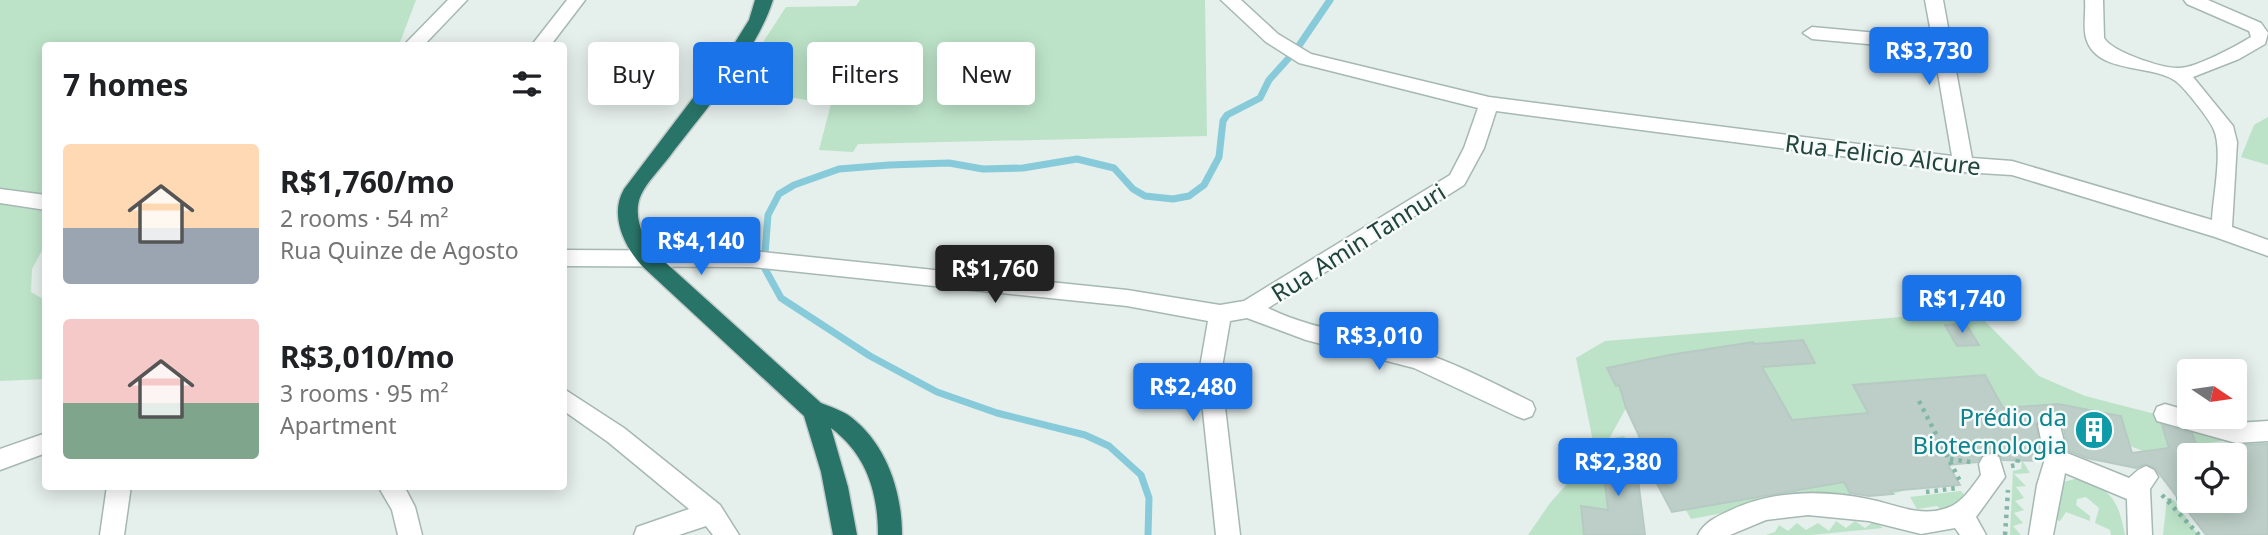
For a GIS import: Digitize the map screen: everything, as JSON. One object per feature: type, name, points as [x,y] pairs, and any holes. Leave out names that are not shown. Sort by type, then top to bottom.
[{"type":"highway","points":[[765,0],[758,20],[740,48],[631,194],[627,211],[629,230],[649,260],[813,410],[841,422],[854,434],[878,468],[890,504],[886,535]]},
{"type":"highway","points":[[813,410],[826,442],[845,535]]},
{"type":"street","points":[[416,42],[458,0]]},
{"type":"street","points":[[543,42],[576,0]]},
{"type":"street","name":"Rua Felicio Alcure","points":[[1230,0],[1272,38],[1305,59],[1489,104],[1963,165],[2012,168],[2221,231],[2268,248]]},
{"type":"street","points":[[1933,0],[1963,165]]},
{"type":"street","points":[[2094,0],[2095,38],[2101,48],[2110,55],[2127,61],[2181,75],[2233,55],[2259,40],[2260,34],[2255,27],[2193,0]]},
{"type":"street","points":[[1812,33],[1942,45]]},
{"type":"street","points":[[2181,75],[2223,126],[2227,142],[2221,231]]},
{"type":"street","name":"Rua Amin Tannuri","points":[[567,258],[752,258],[1127,298],[1220,314],[1249,309],[1457,180],[1474,148],[1489,104]]},
{"type":"street","points":[[0,196],[42,202]]},
{"type":"street","points":[[1249,309],[1267,319],[1300,329],[1408,357],[1524,409]]},
{"type":"street","points":[[1220,314],[1210,373],[1228,535]]},
{"type":"street","points":[[567,401],[616,435],[710,513],[727,535]]},
{"type":"street","points":[[2165,414],[2236,433],[2268,431]]},
{"type":"street","points":[[2041,535],[2049,485],[2057,459],[2050,425]]},
{"type":"street","points":[[0,460],[42,444]]},
{"type":"street","points":[[2057,459],[2142,485],[2140,535]]},
{"type":"street","points":[[1710,535],[1746,515],[1792,504],[1842,505],[1872,510],[1913,524],[1967,525],[2001,465]]},
{"type":"street","points":[[112,535],[118,490]]},
{"type":"street","points":[[392,490],[403,507],[410,535]]},
{"type":"street","points":[[646,535],[710,513]]},
{"type":"path","points":[[1919,401],[1964,487],[1926,492]]},
{"type":"path","points":[[2001,465],[2005,535]]},
{"type":"path","points":[[2142,485],[2167,501],[2199,535]]},
{"type":"path","points":[[2167,501],[2177,499]]},
{"type":"green space","points":[[0,0],[416,0],[400,42],[42,42],[42,251],[32,269],[31,292],[42,298],[42,379],[0,381]]},
{"type":"green space","points":[[860,0],[1205,0],[1207,136],[858,144],[853,152],[819,150],[831,105],[923,105],[923,42],[807,42],[807,100],[793,98],[793,42],[763,42],[786,7],[856,6]]},
{"type":"green space","points":[[2268,117],[2268,165],[2241,157],[2254,125]]},
{"type":"green space","points":[[1975,311],[2039,376],[2085,396],[2159,415],[2162,424],[2177,429],[2191,432],[2190,429],[2208,429],[2239,439],[2177,443],[2177,447],[2143,451],[2130,446],[2121,416],[2057,404],[2066,444],[2051,446],[2026,406],[1995,408],[1915,405],[1902,381],[1854,385],[1908,489],[1893,494],[1851,415],[1812,418],[1852,498],[1845,494],[1830,493],[1691,519],[1624,400],[1626,408],[1609,439],[1624,436],[1643,470],[1622,474],[1632,497],[1604,476],[1608,510],[1581,506],[1584,535],[1528,535],[1550,503],[1591,457],[1594,446],[1576,358],[1605,341]]},
{"type":"green space","points":[[2022,460],[2030,473],[2014,474],[2026,486],[2016,487],[2024,498],[2015,501],[2024,510],[2014,513],[2023,523],[2013,526],[2021,535],[2010,535],[2013,471],[2021,469]]},
{"type":"green space","points":[[2079,478],[2099,487],[2112,498],[2125,535],[2111,535],[2110,530],[2095,523],[2099,508],[2086,497],[2077,499],[2076,505],[2090,516],[2090,521],[2066,512],[2060,521],[2048,518],[2063,482]]},
{"type":"green space","points":[[1961,491],[1966,497],[1945,513],[1937,506],[1917,509],[1910,497]]},
{"type":"green space","points":[[2167,498],[2174,500],[2177,513],[2183,513],[2198,535],[2163,535]]},
{"type":"green space","points":[[1836,521],[1846,528],[1855,521],[1865,528],[1874,521],[1883,528],[1811,535],[1766,535],[1775,532],[1779,525],[1788,531],[1797,523],[1806,530],[1818,523],[1829,531]]},
{"type":"building","points":[[1966,324],[1979,345],[1957,346],[1945,325]]},
{"type":"building","points":[[1803,340],[1815,363],[1762,367],[1792,420],[1868,413],[1853,385],[1985,375],[2003,408],[2058,404],[2121,416],[2132,453],[2169,448],[2162,425],[2192,433],[2196,443],[2177,443],[2177,497],[2155,468],[2145,464],[2136,468],[2087,458],[2069,451],[2061,417],[2051,413],[2041,416],[2036,424],[2040,449],[2031,447],[2039,461],[2003,460],[2000,455],[1990,452],[1982,455],[1977,462],[1948,465],[1960,485],[1890,491],[1893,494],[1869,496],[1850,493],[1844,482],[1672,512],[1634,440],[1640,438],[1619,385],[1616,386],[1607,368],[1669,355],[1753,342]]},
{"type":"building","points":[[1633,440],[1645,535],[1584,535],[1581,506],[1608,510],[1604,475],[1619,477],[1606,452],[1614,450],[1611,444]]},
{"type":"building","points":[[2268,444],[2268,535],[2206,535],[2189,513],[2247,513],[2247,445]]},
{"type":"waterway","points":[[1148,535],[1149,498],[1141,475],[1109,446],[1085,435],[997,413],[937,392],[870,356],[781,298],[764,267],[768,215],[779,194],[794,185],[839,169],[889,165],[949,163],[983,169],[1023,168],[1077,159],[1114,168],[1133,189],[1145,196],[1173,199],[1189,196],[1204,185],[1219,157],[1223,121],[1227,115],[1260,98],[1269,80],[1296,50],[1330,0]]},
{"type":"place","name":"Prédio da Biotecnologia","points":[[2094,430]]}]
